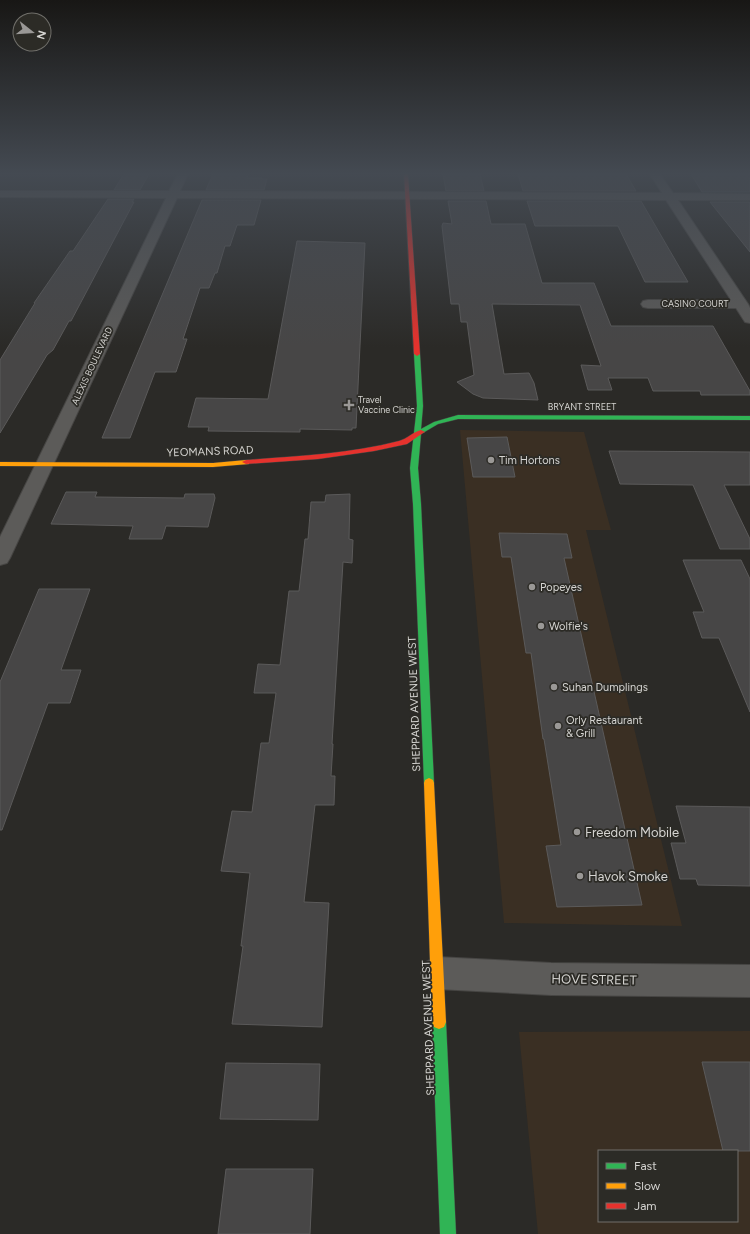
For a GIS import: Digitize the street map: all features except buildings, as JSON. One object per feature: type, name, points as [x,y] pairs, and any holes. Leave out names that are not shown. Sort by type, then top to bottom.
[{"type":"main road","name":"SHEPPARD AVENUE WEST","points":[[410,232],[420,406],[414,468],[417,504],[448,1234]]},
{"type":"main road","name":"BRYANT STREET","points":[[417,434],[436,423],[458,417],[750,418]]},
{"type":"main road","name":"YEOMANS ROAD","points":[[0,464],[214,465],[318,457],[374,449],[404,442],[417,434]]},
{"type":"street","name":"ALEXIS BOULEVARD","points":[[0,558],[155,232]]},
{"type":"street","points":[[693,232],[750,319]]},
{"type":"street","name":"CASINO COURT","points":[[648,304],[741,304]]},
{"type":"street","name":"HOVE STREET","points":[[437,973],[551,979],[750,981]]},
{"type":"shaded area","points":[[460,430],[584,432],[611,530],[586,530],[682,926],[504,923]]},
{"type":"shaded area","points":[[750,1031],[750,1234],[538,1234],[519,1032]]},
{"type":"traffic: fast","points":[[417,354],[420,406],[414,468],[417,504],[429,783]]},
{"type":"traffic: fast","points":[[421,432],[436,423],[458,417],[750,418]]},
{"type":"traffic: fast","points":[[439,1022],[448,1234]]},
{"type":"traffic: slow","points":[[0,464],[213,465],[246,462]]},
{"type":"traffic: slow","points":[[429,783],[439,1022]]},
{"type":"traffic: jam","points":[[410,232],[417,354]]},
{"type":"traffic: jam","points":[[246,462],[318,457],[374,449],[404,442],[421,432]]},
{"type":"place","name":"Travel Vaccine Clinic","points":[[349,405]]},
{"type":"place","name":"Tim Hortons","points":[[491,460]]},
{"type":"place","name":"Popeyes","points":[[532,587]]},
{"type":"place","name":"Wolfie's","points":[[541,626]]},
{"type":"place","name":"Suhan Dumplings","points":[[554,687]]},
{"type":"place","name":"Orly Restaurant & Grill","points":[[558,726]]},
{"type":"place","name":"Freedom Mobile","points":[[577,832]]},
{"type":"place","name":"Havok Smoke","points":[[580,876]]}]
